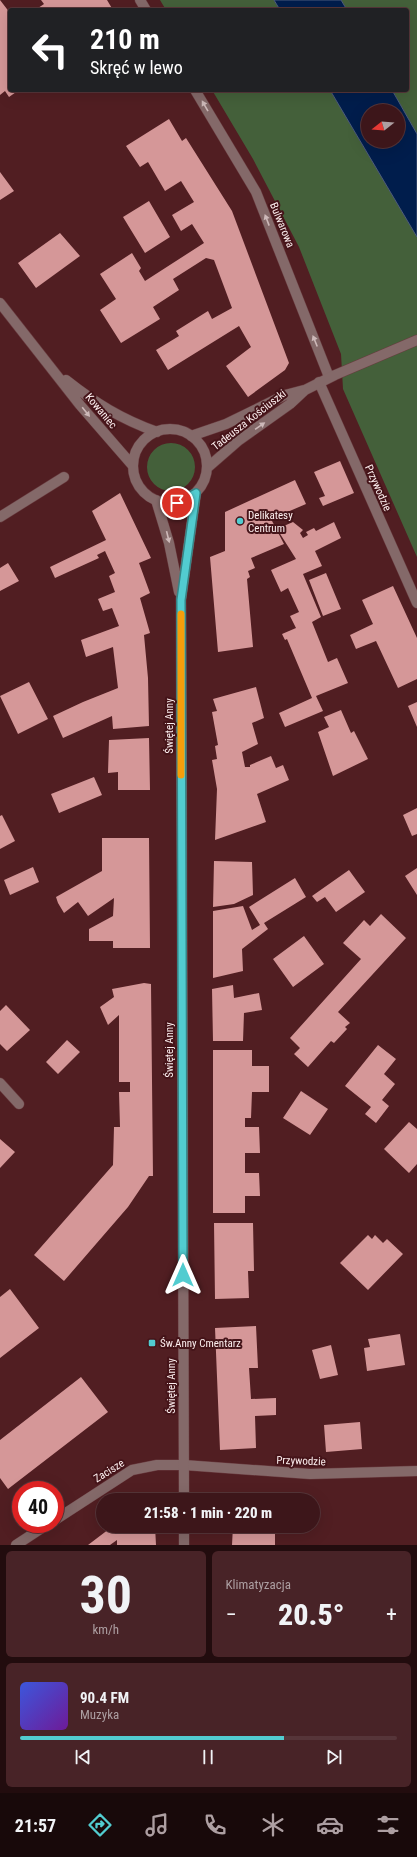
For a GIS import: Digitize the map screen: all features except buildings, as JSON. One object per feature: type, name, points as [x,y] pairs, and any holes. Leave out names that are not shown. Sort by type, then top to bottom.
[{"type":"street","name":"Bulwarowa","points":[[196,92],[256,192],[332,376]]},
{"type":"street","name":"Kowaniec","points":[[0,303],[102,431],[133,466]]},
{"type":"street","name":"Tadeusza Kościuszki","points":[[207,468],[238,441],[290,404],[305,390],[332,376],[417,340]]},
{"type":"street","name":"Kowaniec","points":[[53,370],[87,396],[130,423],[156,432]]},
{"type":"street","name":"Przywodzie","points":[[319,382],[417,603]]},
{"type":"street","name":"Tadeusza Kościuszki","points":[[191,436],[226,424],[284,395],[305,390]]},
{"type":"street","points":[[175,429],[191,436],[204,450],[207,468],[205,479],[196,493],[177,503],[156,500],[141,489],[135,478],[133,466],[134,458],[140,445],[150,435],[156,432],[175,429]]},
{"type":"street","points":[[0,517],[64,477]]},
{"type":"street","name":"Świętej Anny","points":[[184,1493],[181,600],[196,493]]},
{"type":"street","name":"Świętej Anny","points":[[156,500],[167,536],[181,600]]},
{"type":"street","points":[[0,1083],[19,1104]]},
{"type":"street","name":"Zacisze","points":[[64,1514],[132,1470],[157,1465],[184,1465]]},
{"type":"street","name":"Przywodzie","points":[[184,1465],[310,1474],[417,1471]]},
{"type":"street","points":[[16,1545],[34,1533]]},
{"type":"street","points":[[184,1533],[184,1545]]},
{"type":"green space","points":[[160,0],[274,0],[279,8],[165,8]]},
{"type":"green space","points":[[341,0],[417,0],[417,134],[405,113],[405,104],[400,104],[393,92],[409,92],[409,8],[346,8]]},
{"type":"green space","points":[[213,92],[331,92],[361,142],[361,148],[364,148],[417,237],[417,557],[343,389],[341,354],[299,247],[253,159]]},
{"type":"green space","points":[[171,443],[180,445],[188,450],[193,458],[195,467],[193,476],[188,484],[180,489],[171,491],[162,489],[154,484],[149,476],[147,467],[149,458],[154,450],[162,445]]},
{"type":"water","points":[[274,0],[341,0],[346,8],[279,8]]},
{"type":"water","points":[[331,92],[393,92],[400,104],[361,104],[361,142]]},
{"type":"water","points":[[405,113],[417,134],[417,237],[364,148],[405,148]]},
{"type":"slow traffic","points":[[181,614],[181,775]]},
{"type":"place","name":"Delikatesy Centrum","points":[[240,521]]},
{"type":"place","name":"Św.Anny Cmentarz","points":[[152,1343]]},
{"type":"route","points":[[177,503],[184,501],[196,493],[181,600],[183,1275]]}]
